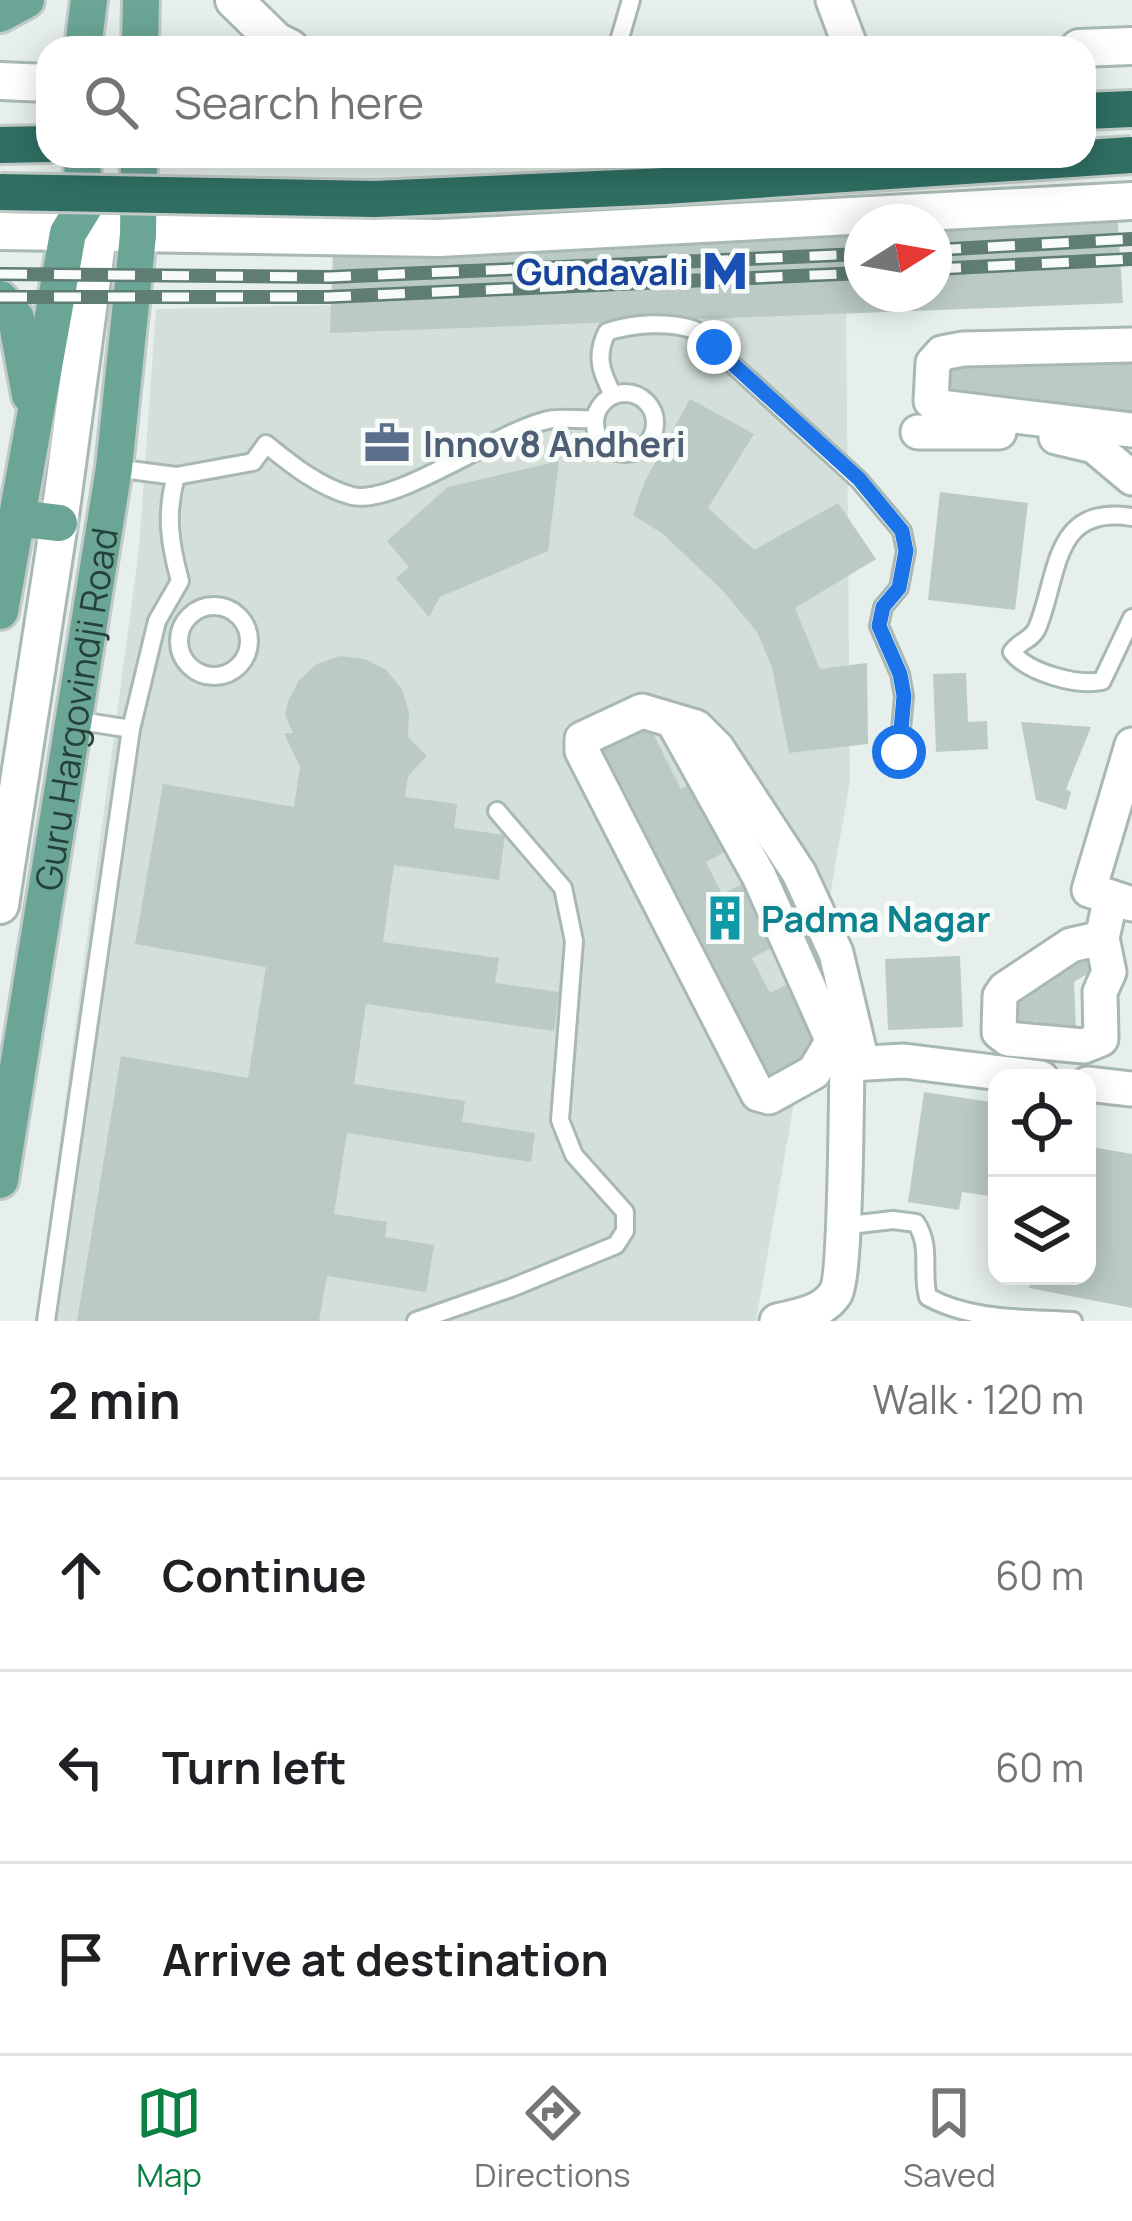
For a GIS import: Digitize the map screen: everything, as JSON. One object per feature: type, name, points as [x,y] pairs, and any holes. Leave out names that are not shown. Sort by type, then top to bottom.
[{"type":"highway","points":[[1096,110],[1132,109]]},
{"type":"highway","points":[[0,145],[36,144]]},
{"type":"highway","points":[[1096,157],[1132,155]]},
{"type":"highway","points":[[0,193],[375,199],[936,168]]},
{"type":"main road","points":[[0,14],[26,0]]},
{"type":"main road","points":[[84,36],[89,0]]},
{"type":"main road","points":[[140,36],[141,0]]},
{"type":"main road","points":[[0,611],[34,416],[83,225],[82,168]]},
{"type":"main road","name":"Guru Hargovindji Road","points":[[0,1180],[114,467],[138,235],[139,168]]},
{"type":"main road","points":[[0,299],[16,318],[34,416]]},
{"type":"main road","points":[[16,518],[59,523]]},
{"type":"street","points":[[833,0],[846,36]]},
{"type":"street","points":[[249,5],[272,36]]},
{"type":"street","points":[[1096,47],[1132,46]]},
{"type":"street","points":[[0,81],[36,82]]},
{"type":"street","points":[[0,231],[83,225],[138,235],[439,238],[1127,208]]},
{"type":"street","points":[[0,905],[59,523],[83,225]]},
{"type":"street","points":[[1132,345],[942,353],[933,363],[931,401],[940,407],[1132,430]]},
{"type":"street","points":[[918,432],[1034,432],[1094,446],[1132,478]]},
{"type":"street","points":[[777,1321],[816,1311],[837,1292],[843,1260],[850,1043],[836,953],[799,873],[717,748],[696,727],[642,711],[582,739],[582,751],[758,1094],[769,1097],[814,1072],[850,1043]]},
{"type":"street","points":[[674,721],[765,889],[830,1035],[904,1061],[988,1071]]},
{"type":"street","points":[[1102,938],[1122,901],[1089,890],[1132,745]]},
{"type":"street","points":[[765,889],[799,873]]},
{"type":"street","points":[[1096,1085],[1132,1090]]},
{"type":"lane","points":[[620,36],[631,0]]},
{"type":"lane","points":[[613,395],[599,364],[608,332],[622,327],[680,325],[695,330],[859,479],[902,531],[906,551],[899,588],[883,607],[879,626],[900,674],[904,696],[899,752]]},
{"type":"lane","points":[[633,394],[650,406],[655,425],[648,443],[632,453],[613,452],[599,439],[595,419],[613,395],[633,394]]},
{"type":"lane","points":[[114,467],[176,476],[253,462],[266,444],[308,477],[355,497],[388,495],[449,462],[549,420],[595,419]]},
{"type":"lane","points":[[176,476],[168,503],[169,535],[180,581],[200,608]]},
{"type":"lane","points":[[1132,518],[1090,520],[1066,538],[1037,629],[1012,652],[1024,664],[1083,684],[1102,681],[1132,619]]},
{"type":"lane","points":[[46,1321],[131,729],[157,621],[180,581]]},
{"type":"lane","points":[[223,606],[234,611],[248,630],[247,653],[221,676],[189,666],[178,645],[183,623],[200,608],[223,606]]},
{"type":"lane","points":[[74,720],[131,729]]},
{"type":"lane","points":[[416,1321],[616,1245],[625,1231],[625,1212],[574,1155],[560,1120],[574,941],[563,888],[497,811]]},
{"type":"lane","points":[[841,1226],[893,1220],[916,1223],[925,1236],[928,1297],[946,1307],[1073,1321]]},
{"type":"shaded area","points":[[844,294],[850,781],[756,1321],[36,1321],[139,549],[156,309]]},
{"type":"building","points":[[1117,211],[1123,303],[952,309],[952,220]]},
{"type":"building","points":[[844,226],[844,312],[885,312],[330,333],[333,252]]},
{"type":"building","points":[[1132,350],[1132,415],[942,402],[944,363]]},
{"type":"building","points":[[690,399],[754,434],[708,508],[754,550],[838,503],[876,559],[795,608],[820,669],[867,663],[868,744],[789,753],[772,667],[757,632],[723,591],[663,534],[633,515],[645,481]]},
{"type":"building","points":[[559,461],[548,551],[440,597],[429,617],[396,578],[409,567],[387,541],[448,487]]},
{"type":"building","points":[[940,492],[1028,503],[1015,610],[928,600]]},
{"type":"building","points":[[340,656],[365,659],[386,670],[402,689],[409,712],[408,737],[427,756],[408,776],[405,797],[457,804],[454,828],[505,835],[499,880],[394,865],[383,942],[499,958],[495,983],[559,992],[554,1031],[366,1004],[354,1084],[465,1101],[462,1122],[535,1133],[531,1162],[347,1133],[334,1214],[387,1222],[385,1237],[434,1245],[426,1292],[327,1276],[319,1321],[77,1321],[121,1056],[248,1078],[266,967],[135,944],[163,784],[294,807],[300,767],[284,733],[293,733],[285,715],[288,701],[299,680],[317,664]]},
{"type":"building","points":[[966,673],[968,722],[987,721],[988,749],[936,752],[933,674]]},
{"type":"building","name":"Padma Nagar","points":[[644,715],[681,789],[700,779],[734,847],[706,862],[722,894],[750,880],[782,942],[752,958],[770,993],[795,980],[827,1043],[800,1058],[807,1072],[767,1092],[590,743]]},
{"type":"building","points":[[1021,722],[1091,727],[1066,789],[1071,792],[1066,810],[1036,800]]},
{"type":"building","points":[[1081,949],[1092,971],[1074,982],[1076,1031],[1059,1037],[1035,1021],[1013,1032],[1008,997]]},
{"type":"building","points":[[960,956],[963,1027],[888,1030],[885,959]]},
{"type":"building","points":[[924,1092],[988,1102],[988,1196],[962,1192],[959,1210],[908,1202]]},
{"type":"building","points":[[1096,1148],[1132,1154],[1132,1308],[1029,1288],[1096,1285]]},
{"type":"railway","points":[[952,249],[1132,239]]},
{"type":"railway","points":[[0,274],[330,277],[844,255]]},
{"type":"railway","points":[[952,268],[1132,259]]},
{"type":"railway","points":[[0,297],[328,297],[844,274]]},
{"type":"place","name":"Gundavali","points":[[725,271]]},
{"type":"place","name":"Innov8 Andheri","points":[[387,443]]},
{"type":"place","name":"Padma Nagar","points":[[725,918]]},
{"type":"route","points":[[714,347],[859,479],[902,531],[906,551],[899,588],[883,607],[879,626],[900,674],[904,696],[899,752]]}]
